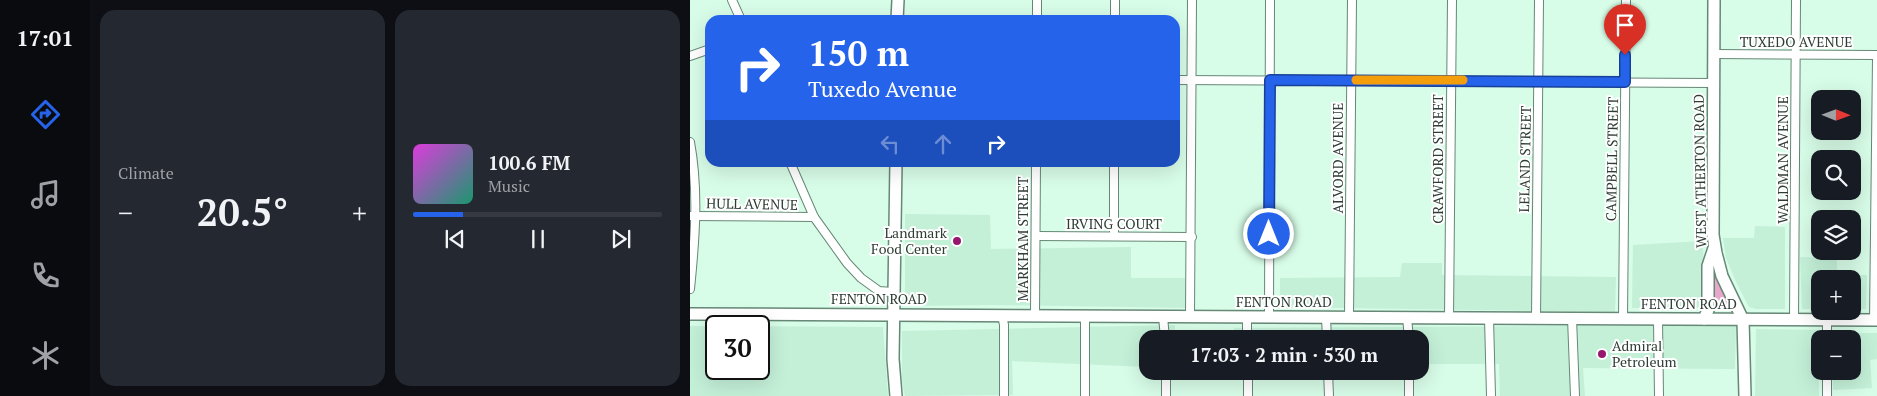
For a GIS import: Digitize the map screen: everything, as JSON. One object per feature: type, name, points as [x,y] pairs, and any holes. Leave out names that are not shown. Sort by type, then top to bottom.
[{"type":"street","points":[[732,0],[739,15]]},
{"type":"street","points":[[897,15],[898,0]]},
{"type":"street","points":[[1036,15],[1037,0]]},
{"type":"street","points":[[1115,0],[1115,15]]},
{"type":"street","points":[[1190,316],[1192,0]]},
{"type":"street","points":[[1268,316],[1270,0]]},
{"type":"street","name":"ALVORD AVENUE","points":[[1349,317],[1352,0]]},
{"type":"street","name":"CRAWFORD STREET","points":[[1449,318],[1452,0]]},
{"type":"street","name":"LELAND STREET","points":[[1536,318],[1539,0]]},
{"type":"street","name":"CAMPBELL STREET","points":[[1623,318],[1626,0]]},
{"type":"street","name":"WEST ATHERTON ROAD","points":[[1714,0],[1714,246],[1722,276],[1743,320],[1745,396]]},
{"type":"street","name":"WALDMAN AVENUE","points":[[1794,320],[1796,0]]},
{"type":"street","points":[[690,56],[705,51]]},
{"type":"street","name":"TUXEDO AVENUE","points":[[1714,54],[1796,54],[1877,57]]},
{"type":"street","points":[[1876,320],[1877,57]]},
{"type":"street","points":[[1180,80],[1451,80],[1714,83]]},
{"type":"street","points":[[690,142],[694,170],[690,289]]},
{"type":"street","points":[[792,167],[814,217],[847,263],[861,278],[879,291],[894,292]]},
{"type":"street","points":[[896,167],[893,359],[896,396]]},
{"type":"street","name":"MARKHAM STREET","points":[[1035,315],[1036,167]]},
{"type":"street","points":[[1114,167],[1114,236]]},
{"type":"street","name":"HULL AVENUE","points":[[693,216],[814,217]]},
{"type":"street","name":"IRVING COURT","points":[[1036,236],[1192,237]]},
{"type":"street","points":[[1704,319],[1708,310],[1708,266],[1714,246]]},
{"type":"street","name":"FENTON ROAD","points":[[690,314],[1811,320]]},
{"type":"street","name":"MARKHAM STREET","points":[[1002,315],[1004,396]]},
{"type":"street","points":[[1084,315],[1085,396]]},
{"type":"street","points":[[1163,316],[1164,330]]},
{"type":"street","points":[[1247,316],[1247,330]]},
{"type":"street","points":[[1326,317],[1327,330]]},
{"type":"street","points":[[1407,317],[1408,330]]},
{"type":"street","points":[[1489,318],[1491,396]]},
{"type":"street","points":[[1572,318],[1574,396]]},
{"type":"street","points":[[1658,319],[1659,396]]},
{"type":"street","points":[[1827,320],[1827,330]]},
{"type":"street","name":"FENTON ROAD","points":[[1861,320],[1876,320]]},
{"type":"street","points":[[1166,380],[1166,396]]},
{"type":"street","points":[[1248,380],[1248,396]]},
{"type":"street","points":[[1328,380],[1329,396]]},
{"type":"street","points":[[1409,380],[1409,396]]},
{"type":"street","points":[[1827,380],[1827,396]]},
{"type":"shaded area","points":[[905,214],[990,215],[991,249],[1131,247],[1131,278],[1185,278],[1187,308],[993,305],[911,306],[905,300]]},
{"type":"shaded area","points":[[1755,226],[1785,227],[1785,309],[1756,309],[1749,307],[1726,258],[1723,238],[1754,238]]},
{"type":"shaded area","points":[[1703,241],[1704,308],[1632,308],[1633,245]]},
{"type":"shaded area","points":[[1800,257],[1811,257],[1811,260],[1837,260],[1837,270],[1811,270],[1811,309],[1802,309]]},
{"type":"shaded area","points":[[1402,263],[1442,263],[1442,275],[1616,277],[1615,312],[1280,307],[1280,278],[1400,277]]},
{"type":"shaded area","points":[[1712,267],[1728,304],[1728,309],[1710,309]]},
{"type":"shaded area","points":[[1861,275],[1867,275],[1866,309],[1861,309]]},
{"type":"shaded area","points":[[1175,325],[1175,330],[1139,330],[1139,367],[1012,361],[1013,395],[905,396],[902,382],[902,331]]},
{"type":"shaded area","points":[[1736,325],[1735,369],[1583,368],[1585,396],[1500,396],[1499,364],[1429,364],[1429,330],[1234,330],[1234,328]]},
{"type":"shaded area","points":[[690,326],[705,326],[705,380],[770,380],[770,326],[883,327],[888,396],[690,396]]},
{"type":"shaded area","points":[[1756,329],[1818,330],[1811,330],[1811,380],[1819,380],[1819,396],[1755,396]]},
{"type":"shaded area","points":[[1861,333],[1877,333],[1877,359],[1870,360],[1872,388],[1833,390],[1833,380],[1861,380]]},
{"type":"slow traffic","points":[[1356,80],[1463,80]]},
{"type":"place","name":"Landmark Food Center","points":[[957,241]]},
{"type":"place","name":"Admiral Petroleum","points":[[1602,354]]},
{"type":"route","points":[[1269,234],[1270,80],[1625,82],[1625,55]]}]
